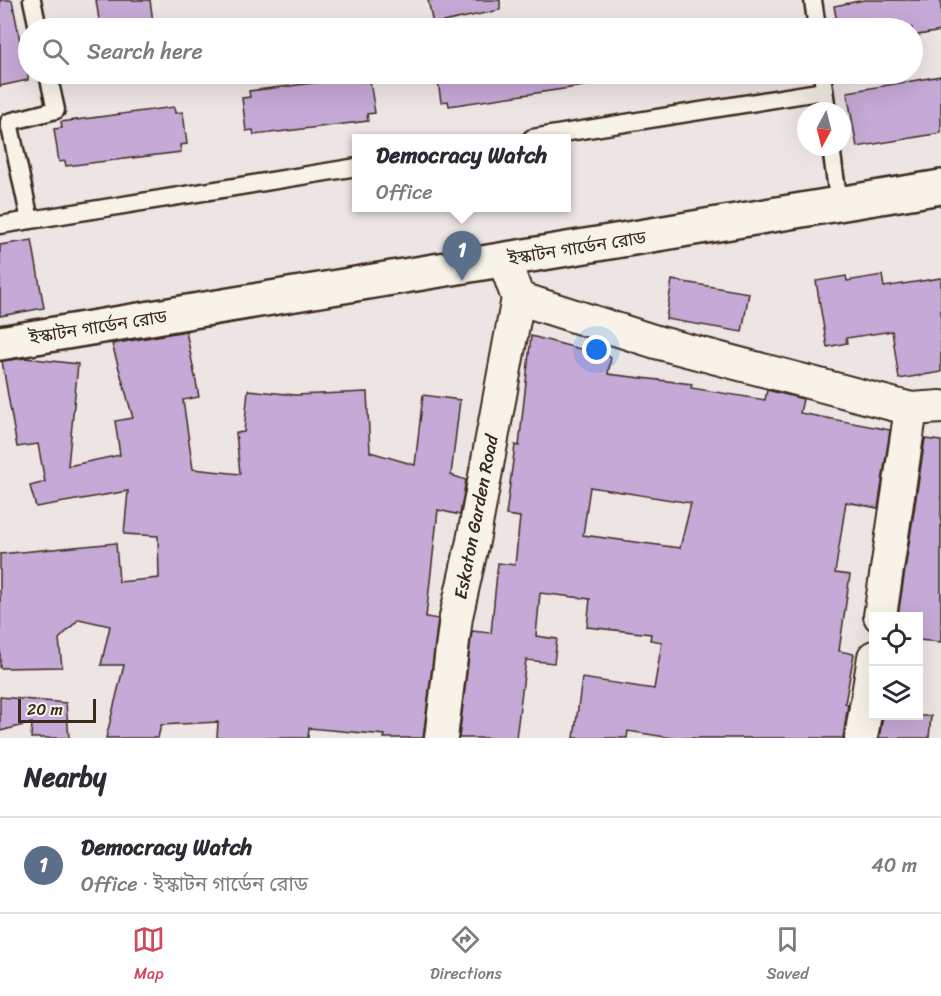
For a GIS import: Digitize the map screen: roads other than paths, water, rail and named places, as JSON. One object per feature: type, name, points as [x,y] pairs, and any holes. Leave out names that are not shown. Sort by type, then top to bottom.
[{"type":"main road","name":"ইস্কাটন গার্ডেন রোড","points":[[0,343],[941,187]]},
{"type":"street","points":[[504,260],[518,298],[656,342],[926,408],[881,612]]},
{"type":"street","name":"Eskaton Garden Road","points":[[441,738],[456,617],[473,541],[518,298]]},
{"type":"street","points":[[861,738],[872,666]]},
{"type":"lane","points":[[32,0],[36,18]]},
{"type":"lane","points":[[813,0],[816,18]]},
{"type":"lane","points":[[30,220],[9,122],[56,110],[50,84]]},
{"type":"lane","points":[[823,84],[826,102]]},
{"type":"lane","points":[[557,134],[824,91]]},
{"type":"lane","points":[[832,156],[839,205]]},
{"type":"lane","points":[[0,225],[352,168]]},
{"type":"place","name":"Democracy Watch","points":[[462,281]]}]
